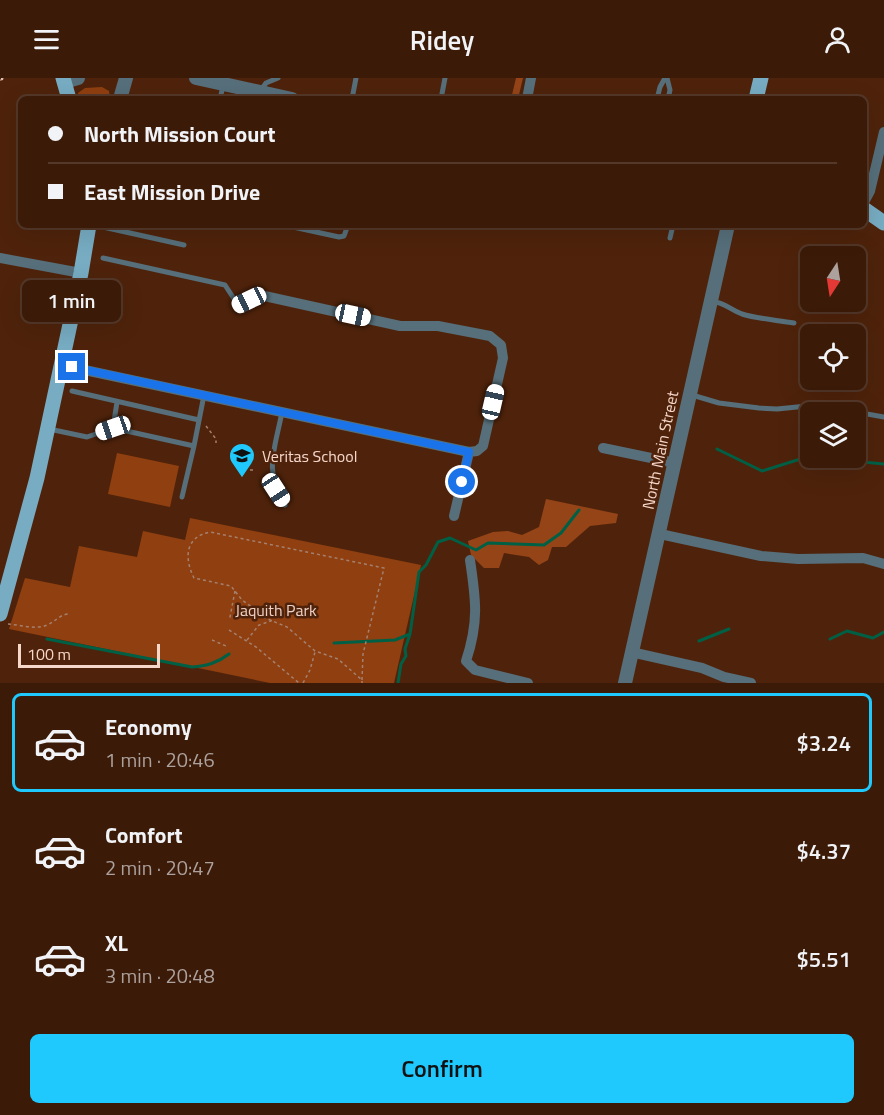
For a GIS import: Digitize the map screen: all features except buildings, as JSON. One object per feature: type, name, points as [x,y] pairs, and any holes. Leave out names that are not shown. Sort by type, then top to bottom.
[{"type":"main road","points":[[757,96],[761,78]]},
{"type":"main road","points":[[68,79],[69,96]]},
{"type":"main road","points":[[867,211],[884,223]]},
{"type":"main road","points":[[4,619],[81,273],[88,228]]},
{"type":"street","points":[[121,96],[126,78]]},
{"type":"street","points":[[196,78],[279,96]]},
{"type":"street","points":[[527,96],[531,78]]},
{"type":"street","points":[[867,196],[882,148],[884,132]]},
{"type":"street","name":"North Main Street","points":[[625,683],[727,228]]},
{"type":"street","points":[[0,258],[81,273]]},
{"type":"street","points":[[61,365],[469,452],[477,451],[483,446],[503,358],[501,345],[490,336],[438,326],[400,326],[260,295],[238,305]]},
{"type":"street","points":[[603,448],[675,463]]},
{"type":"street","points":[[454,516],[469,452]]},
{"type":"street","points":[[660,534],[746,554],[798,559],[863,558],[884,564]]},
{"type":"street","points":[[470,560],[477,604],[472,643],[465,661],[475,670],[486,674],[528,683]]},
{"type":"street","points":[[631,652],[702,668],[724,677],[750,683]]},
{"type":"lane","points":[[260,92],[266,83],[278,78]]},
{"type":"lane","points":[[353,96],[356,78]]},
{"type":"lane","points":[[442,96],[445,78]]},
{"type":"lane","points":[[658,96],[666,78]]},
{"type":"lane","points":[[666,78],[670,90],[669,96]]},
{"type":"lane","points":[[221,96],[224,84]]},
{"type":"lane","points":[[108,228],[184,245]]},
{"type":"lane","points":[[298,228],[339,237],[344,236],[347,228]]},
{"type":"lane","points":[[670,238],[672,228]]},
{"type":"lane","points":[[103,258],[225,285],[238,305]]},
{"type":"lane","points":[[711,301],[724,303],[733,311],[747,315],[794,323]]},
{"type":"lane","points":[[72,392],[199,420]]},
{"type":"lane","points":[[182,497],[205,394]]},
{"type":"lane","points":[[690,395],[718,403],[759,408],[777,409],[817,405],[884,417]]},
{"type":"lane","points":[[113,428],[117,402]]},
{"type":"lane","points":[[283,411],[271,462],[276,490],[285,505]]},
{"type":"lane","points":[[47,428],[87,437],[113,428],[194,446]]},
{"type":"path","points":[[207,419],[205,425],[216,442]]},
{"type":"path","points":[[258,615],[256,610],[242,600],[231,585],[194,578],[187,559],[188,548],[200,534],[210,532],[384,568],[363,654],[362,681]]},
{"type":"path","points":[[235,591],[230,617],[258,615],[287,627],[315,651],[338,659],[362,681]]},
{"type":"path","points":[[271,621],[275,607]]},
{"type":"path","points":[[4,619],[39,628],[68,614]]},
{"type":"path","points":[[246,640],[259,626],[271,621]]},
{"type":"path","points":[[229,630],[246,640],[299,683]]},
{"type":"path","points":[[212,640],[226,646]]},
{"type":"path","points":[[303,683],[310,670],[315,651]]},
{"type":"green space","points":[[102,87],[109,91],[110,96],[78,96],[78,93],[85,88]]},
{"type":"green space","points":[[117,453],[179,466],[170,507],[108,494]]},
{"type":"green space","name":"Jaquith Park","points":[[190,518],[421,565],[394,683],[270,683],[9,629],[25,578],[70,587],[79,546],[137,557],[143,531],[185,540]]},
{"type":"shaded area","points":[[516,78],[523,78],[519,96],[512,96]]},
{"type":"shaded area","points":[[546,499],[618,514],[616,523],[590,526],[566,547],[552,547],[548,560],[539,565],[529,557],[504,553],[499,568],[484,568],[471,555],[468,541],[493,532],[508,531],[522,535],[539,527]]},
{"type":"waterway","points":[[717,449],[762,471],[800,459]]},
{"type":"waterway","points":[[866,462],[884,464]]},
{"type":"waterway","points":[[398,683],[401,664],[406,656],[405,649],[410,634],[419,572],[426,565],[438,542],[450,538],[476,550],[488,543],[544,545],[561,533],[579,510]]},
{"type":"waterway","points":[[699,641],[729,629]]},
{"type":"waterway","points":[[830,639],[847,631],[873,638],[884,632]]},
{"type":"waterway","points":[[334,643],[395,640],[410,634]]},
{"type":"waterway","points":[[47,639],[192,667],[212,664],[229,654]]},
{"type":"place","name":"Veritas School","points":[[242,479]]},
{"type":"route","points":[[72,367],[469,452],[462,482]]}]
